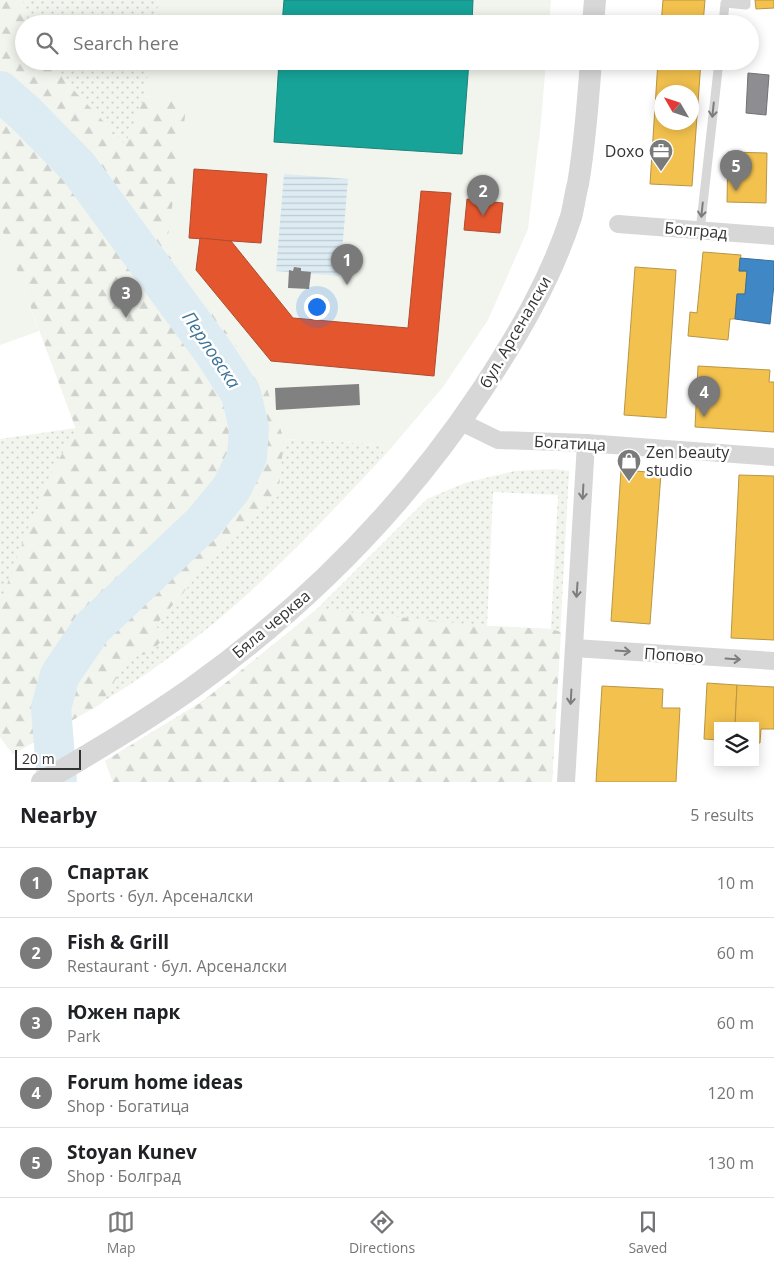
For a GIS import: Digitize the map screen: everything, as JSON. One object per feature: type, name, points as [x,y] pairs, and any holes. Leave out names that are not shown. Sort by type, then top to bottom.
[{"type":"street","points":[[594,15],[595,0]]},
{"type":"street","name":"бул. Арсеналски","points":[[461,422],[505,355],[545,285],[572,215],[584,148],[590,70]]},
{"type":"street","name":"Болград","points":[[618,224],[774,236]]},
{"type":"street","name":"Богатица","points":[[461,422],[498,440],[586,443],[774,458]]},
{"type":"street","name":"Бяла черква","points":[[42,782],[100,748],[191,689],[255,640],[341,562],[382,519],[461,422]]},
{"type":"street","points":[[566,782],[586,443]]},
{"type":"street","name":"Попово","points":[[574,648],[774,661]]},
{"type":"lane","points":[[724,15],[725,4],[746,5],[746,0]]},
{"type":"lane","points":[[700,231],[718,70]]},
{"type":"green space","points":[[0,0],[159,0],[156,15],[15,15],[15,70],[149,70],[145,96],[284,439],[377,444],[385,455],[281,563],[197,637],[130,685],[13,754],[0,737],[0,439],[76,428],[0,225]]},
{"type":"green space","points":[[0,0],[23,0],[26,15],[15,15],[15,70],[59,70],[65,81],[125,144],[145,96],[188,102],[166,251],[266,385],[284,439],[278,496],[226,542],[155,626],[168,635],[148,654],[129,657],[101,704],[13,754],[0,737],[0,603],[44,486],[76,429],[0,225]]},
{"type":"green space","points":[[159,0],[551,0],[550,15],[156,15]]},
{"type":"green space","points":[[149,70],[545,70],[528,229],[488,320],[443,387],[385,455],[377,444],[284,439],[266,385],[166,251],[187,102],[145,96]]},
{"type":"green space","points":[[0,224],[39,331],[0,345]]},
{"type":"green space","points":[[554,469],[569,471],[552,782],[113,782],[105,761],[201,702],[264,653],[317,609],[427,499],[465,483],[514,471]],"holes":[[[493,492],[558,495],[551,629],[487,626]]]},
{"type":"green space","points":[[317,609],[487,626],[551,629],[561,632],[552,782],[113,782],[105,761],[202,702]]},
{"type":"shaded area","points":[[284,174],[348,179],[340,276],[276,271]]},
{"type":"building: Homes","points":[[663,0],[705,0],[704,15],[662,15]]},
{"type":"building: Homes","points":[[755,0],[774,0],[774,8],[756,9]]},
{"type":"building: Homes","points":[[657,70],[700,70],[699,89],[699,85],[656,85]]},
{"type":"building: Homes","points":[[654,122],[654,130],[696,130],[692,186],[650,184]]},
{"type":"building: Homes","points":[[728,152],[767,153],[766,203],[727,202]]},
{"type":"building: Homes","points":[[703,252],[741,255],[739,271],[747,271],[745,294],[737,294],[735,319],[730,319],[728,340],[688,336],[690,312],[697,313]]},
{"type":"building: Homes","points":[[635,267],[676,270],[666,418],[624,415]]},
{"type":"building: Homes","points":[[698,366],[770,370],[769,382],[774,382],[774,432],[695,427]]},
{"type":"building: Homes","points":[[621,470],[661,473],[650,624],[611,621]]},
{"type":"building: Homes","points":[[739,475],[774,476],[774,640],[731,638]]},
{"type":"building: Homes","points":[[707,683],[737,685],[735,722],[714,722],[714,740],[704,739]]},
{"type":"building: Homes","points":[[737,685],[774,687],[774,729],[761,729],[760,743],[759,722],[735,722]]},
{"type":"building: Homes","points":[[602,686],[663,689],[662,708],[680,708],[676,782],[596,782]]},
{"type":"building: Shops","points":[[194,169],[267,174],[261,243],[189,238]]},
{"type":"building: Shops","points":[[421,191],[451,193],[434,376],[271,361],[196,270],[200,238],[231,241],[293,318],[408,328]]},
{"type":"building: Shops","points":[[467,199],[503,203],[500,233],[464,230]]},
{"type":"building: Schools","points":[[740,258],[774,261],[770,324],[735,319],[737,294],[745,294],[747,271],[739,271]]},
{"type":"building: Public","points":[[284,0],[473,0],[472,15],[283,15]]},
{"type":"building: Public","points":[[278,70],[468,70],[462,154],[274,142]]},
{"type":"building: Industry","points":[[748,73],[769,75],[766,115],[746,113]]},
{"type":"building: Other","points":[[294,267],[301,268],[301,271],[311,272],[309,289],[288,288],[289,270],[293,271]]},
{"type":"building: Other","points":[[359,384],[360,405],[276,410],[275,388]]},
{"type":"waterway","name":"Перловска","points":[[0,91],[26,114],[78,167],[213,351],[241,394],[249,428],[247,457],[231,489],[203,523],[92,628],[60,675],[51,708],[57,782]]},
{"type":"place","name":"Doxo","points":[[661,172]]},
{"type":"place","name":"Stoyan Kunev","points":[[736,191]]},
{"type":"place","name":"Fish & Grill","points":[[483,216]]},
{"type":"place","name":"Спартак","points":[[347,285]]},
{"type":"place","name":"Южен парк","points":[[126,318]]},
{"type":"place","name":"Forum home ideas","points":[[704,417]]},
{"type":"place","name":"Zen beauty studio","points":[[629,482]]}]
